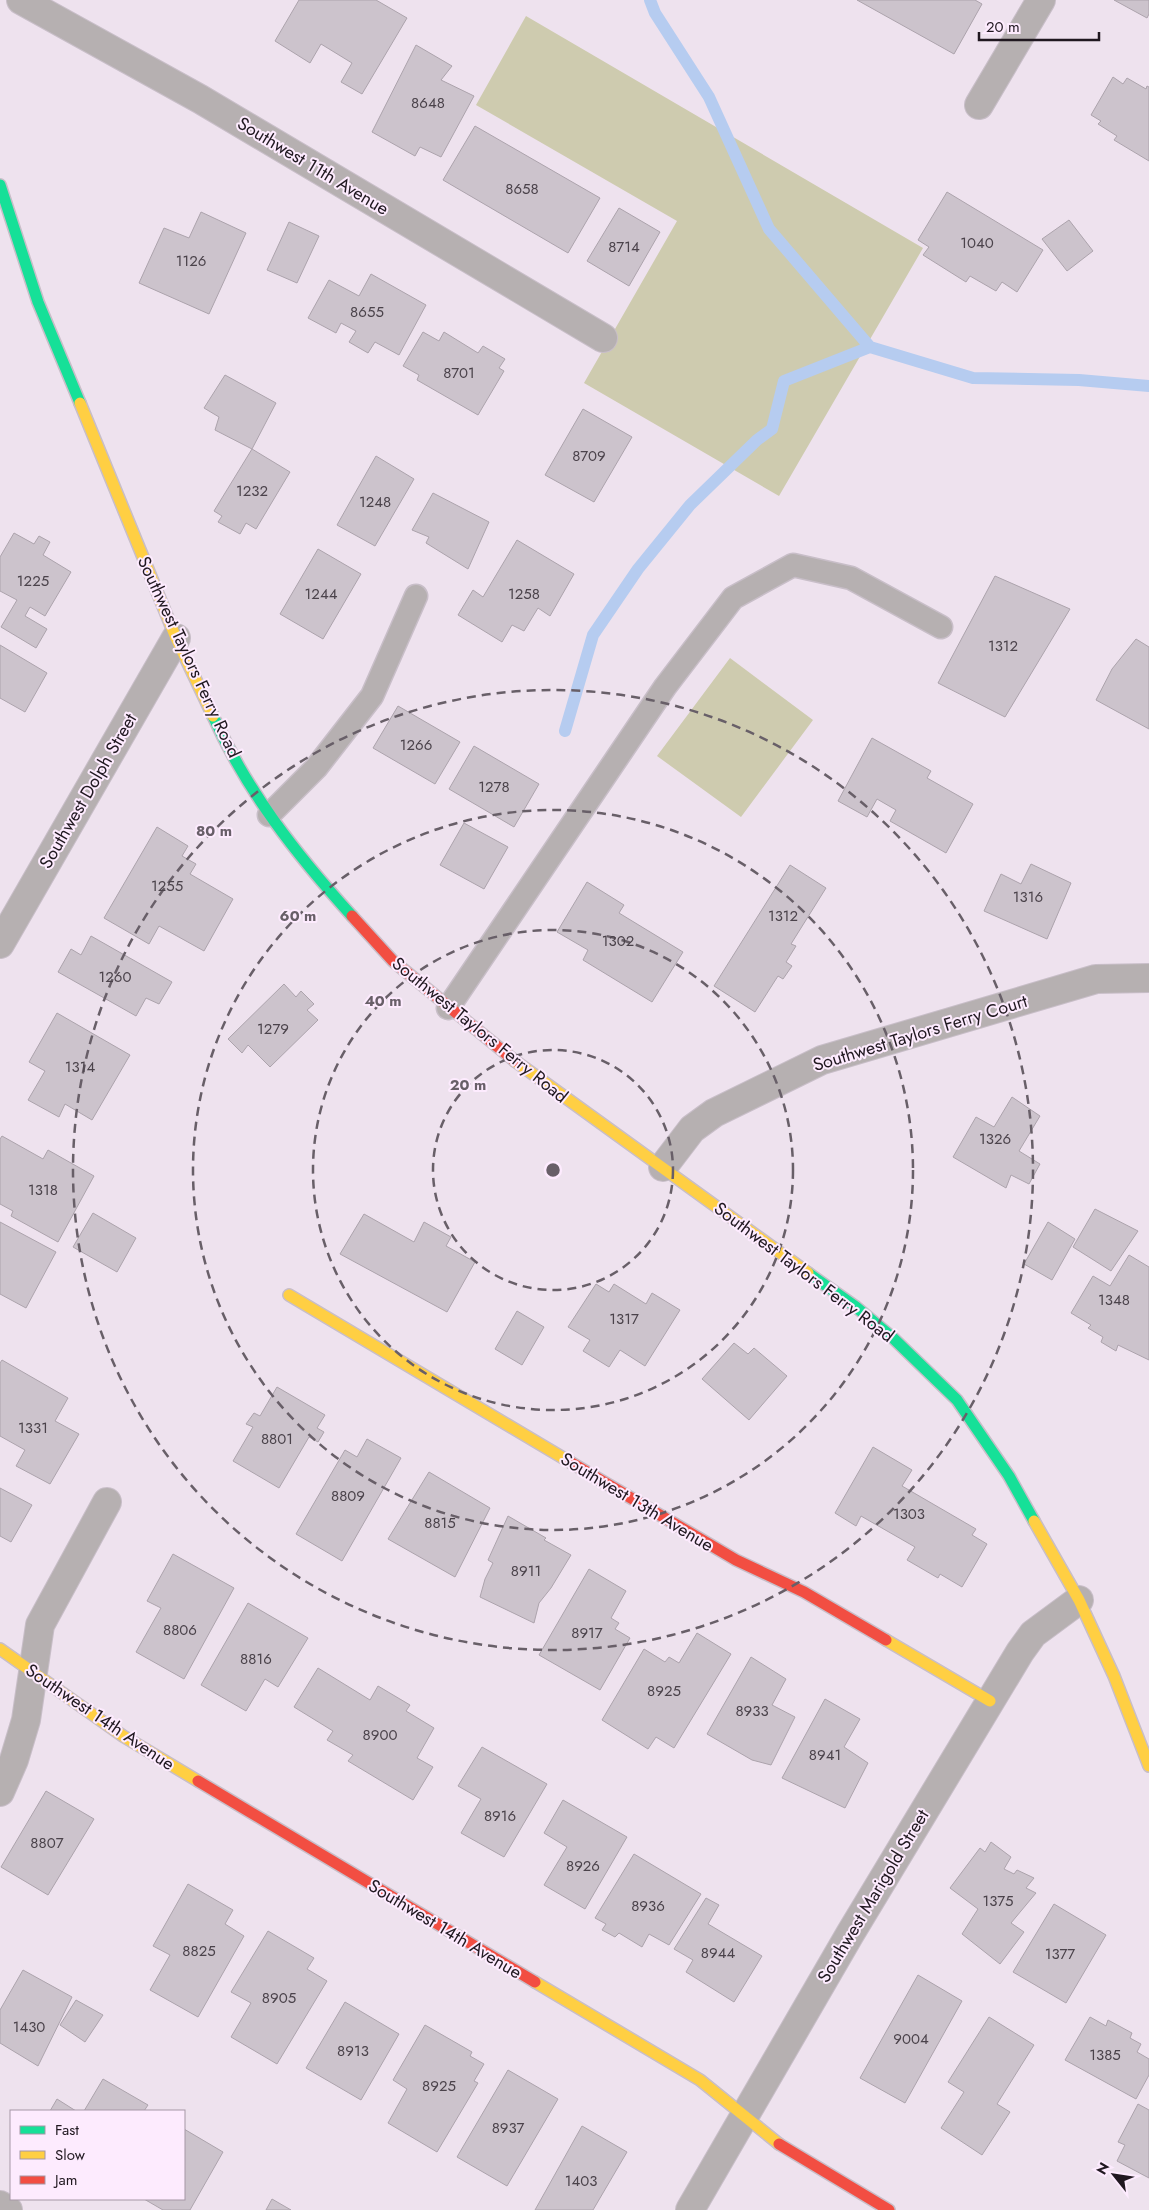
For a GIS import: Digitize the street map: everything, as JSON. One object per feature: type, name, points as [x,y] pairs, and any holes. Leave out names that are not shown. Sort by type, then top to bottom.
[{"type":"street","name":"Southwest 11th Avenue","points":[[21,0],[200,99],[603,338]]},
{"type":"street","points":[[979,105],[1041,0]]},
{"type":"street","name":"Southwest Taylors Ferry Road","points":[[2,197],[38,302],[176,638],[217,726],[261,805],[312,872],[357,924],[393,960],[448,1008],[556,1092],[856,1307],[893,1338],[957,1400],[1009,1476],[1079,1600],[1114,1676],[1149,1766]]},
{"type":"street","name":"Southwest Dolph Street","points":[[0,944],[176,638]]},
{"type":"street","name":"Southwest Taylors Ferry Court","points":[[663,1167],[692,1129],[714,1113],[822,1060],[1096,980],[1149,978]]},
{"type":"street","name":"Southwest 13th Avenue","points":[[289,1295],[736,1560],[804,1592],[990,1701]]},
{"type":"street","points":[[0,1792],[14,1760],[26,1720],[40,1625],[106,1502]]},
{"type":"street","name":"Southwest Marigold Street","points":[[690,2210],[850,1934],[990,1701],[1033,1634],[1079,1600]]},
{"type":"street","name":"Southwest 14th Avenue","points":[[0,1649],[123,1736],[700,2080],[744,2118],[776,2142],[889,2210]]},
{"type":"street","points":[[0,2205],[8,2210]]},
{"type":"lane","points":[[448,1008],[665,687],[733,598],[793,565],[851,578],[941,627]]},
{"type":"lane","points":[[269,815],[316,768],[372,696],[416,596]]},
{"type":"shaded area","points":[[526,16],[923,248],[779,496],[584,383],[677,221],[476,105]]},
{"type":"shaded area","points":[[730,658],[813,720],[741,817],[657,756]]},
{"type":"building","points":[[299,0],[376,0],[407,18],[362,94],[341,82],[352,63],[321,44],[310,63],[275,41]]},
{"type":"building","points":[[857,0],[975,0],[982,4],[954,54]]},
{"type":"building","points":[[1114,0],[1149,0],[1149,14],[1147,18]]},
{"type":"building","points":[[416,45],[452,66],[441,80],[474,96],[441,157],[420,147],[415,156],[372,132]]},
{"type":"building","points":[[1113,77],[1123,84],[1127,78],[1146,89],[1147,86],[1149,87],[1149,161],[1114,140],[1117,136],[1098,124],[1101,121],[1091,115]]},
{"type":"building","points":[[475,126],[600,198],[568,253],[443,180]]},
{"type":"building","points":[[947,192],[1043,250],[1017,292],[1002,282],[996,291],[970,276],[966,282],[923,255],[929,247],[918,240]]},
{"type":"building","points":[[619,208],[660,232],[629,286],[587,261]]},
{"type":"building","points":[[201,212],[246,233],[209,314],[139,283],[164,228],[189,238]]},
{"type":"building","points":[[1069,220],[1093,251],[1067,271],[1042,239]]},
{"type":"building","points":[[289,222],[319,236],[297,283],[267,270]]},
{"type":"building","points":[[371,274],[426,305],[399,355],[375,342],[368,353],[349,342],[356,331],[341,323],[336,333],[308,318],[329,280],[359,296]]},
{"type":"building","points":[[423,332],[439,341],[444,332],[478,353],[483,346],[505,359],[499,368],[504,371],[478,415],[417,380],[419,375],[403,366]]},
{"type":"building","points":[[225,375],[276,403],[252,449],[215,430],[219,417],[204,408]]},
{"type":"building","points":[[583,409],[632,437],[594,502],[545,475]]},
{"type":"building","points":[[252,449],[290,472],[256,529],[246,523],[240,534],[218,522],[222,516],[214,511]]},
{"type":"building","points":[[376,456],[414,479],[375,546],[337,525]]},
{"type":"building","points":[[433,493],[489,522],[468,569],[426,543],[429,537],[412,530]]},
{"type":"building","points":[[14,533],[34,544],[39,536],[50,542],[43,555],[71,572],[45,616],[30,607],[25,616],[47,629],[36,648],[1,627],[17,600],[0,591],[0,557]]},
{"type":"building","points":[[517,540],[574,574],[550,616],[538,608],[524,631],[512,625],[502,642],[458,615],[473,590],[483,597]]},
{"type":"building","points":[[318,549],[361,574],[323,639],[280,614]]},
{"type":"building","points":[[995,576],[1070,609],[1005,717],[938,683]]},
{"type":"building","points":[[1136,639],[1149,647],[1149,729],[1096,700],[1112,669]]},
{"type":"building","points":[[0,645],[47,673],[25,712],[0,698]]},
{"type":"building","points":[[398,706],[460,742],[435,784],[373,748]]},
{"type":"building","points":[[872,738],[931,771],[927,778],[973,804],[946,853],[890,821],[896,810],[877,799],[867,817],[838,801]]},
{"type":"building","points":[[474,746],[539,784],[514,827],[449,789]]},
{"type":"building","points":[[464,823],[508,847],[484,889],[440,865]]},
{"type":"building","points":[[157,827],[188,846],[182,856],[196,864],[190,874],[233,899],[204,951],[159,926],[149,944],[104,918]]},
{"type":"building","points":[[1031,864],[1071,883],[1047,939],[984,911],[1001,874],[1021,884]]},
{"type":"building","points":[[790,865],[826,888],[791,944],[796,946],[786,962],[792,966],[783,979],[778,976],[755,1012],[714,986]]},
{"type":"building","points":[[587,882],[624,905],[619,913],[683,952],[652,1002],[583,960],[588,950],[557,932]]},
{"type":"building","points":[[91,936],[172,982],[159,1004],[146,998],[136,1016],[58,972],[71,949],[81,955]]},
{"type":"building","points":[[284,984],[296,997],[301,991],[314,1004],[307,1010],[318,1020],[270,1067],[248,1045],[242,1053],[228,1039]]},
{"type":"building","points":[[57,1013],[130,1055],[92,1120],[65,1104],[59,1117],[28,1100],[45,1071],[29,1062]]},
{"type":"building","points":[[1012,1097],[1040,1116],[1019,1151],[1040,1164],[1029,1184],[1011,1175],[1006,1188],[953,1157],[976,1117],[994,1127]]},
{"type":"building","points":[[2,1136],[43,1159],[48,1150],[94,1176],[58,1242],[11,1216],[13,1211],[0,1204],[0,1139]]},
{"type":"building","points":[[1095,1209],[1138,1231],[1111,1271],[1073,1247]]},
{"type":"building","points":[[93,1213],[136,1238],[117,1272],[73,1247]]},
{"type":"building","points":[[364,1214],[414,1242],[424,1222],[451,1237],[446,1246],[475,1262],[447,1312],[340,1254]]},
{"type":"building","points":[[0,1222],[56,1252],[26,1308],[0,1294]]},
{"type":"building","points":[[1048,1222],[1075,1239],[1052,1280],[1024,1264]]},
{"type":"building","points":[[1129,1255],[1149,1267],[1149,1360],[1118,1345],[1116,1351],[1101,1342],[1103,1337],[1088,1328],[1091,1325],[1071,1313],[1093,1276],[1110,1286]]},
{"type":"building","points":[[596,1284],[609,1292],[614,1284],[646,1304],[652,1293],[680,1310],[645,1366],[620,1350],[609,1367],[583,1351],[590,1340],[568,1327]]},
{"type":"building","points":[[517,1311],[544,1327],[522,1365],[495,1349]]},
{"type":"building","points":[[734,1343],[748,1354],[754,1348],[787,1376],[749,1420],[702,1379]]},
{"type":"building","points":[[2,1360],[68,1398],[55,1421],[79,1434],[50,1484],[16,1466],[25,1450],[0,1436],[0,1363]]},
{"type":"building","points":[[277,1387],[325,1415],[317,1428],[324,1432],[318,1442],[309,1437],[279,1488],[233,1461],[253,1427],[246,1424],[254,1413],[260,1416]]},
{"type":"building","points":[[367,1439],[401,1458],[342,1561],[296,1534],[345,1450],[357,1457]]},
{"type":"building","points":[[873,1447],[912,1470],[902,1486],[976,1529],[972,1535],[987,1544],[962,1587],[940,1574],[938,1578],[907,1560],[915,1547],[861,1516],[856,1526],[835,1513]]},
{"type":"building","points":[[429,1472],[490,1508],[455,1577],[388,1539]]},
{"type":"building","points":[[0,1488],[32,1505],[11,1542],[0,1536]]},
{"type":"building","points":[[508,1516],[571,1555],[551,1588],[539,1603],[534,1623],[480,1597],[485,1579],[493,1563],[488,1560]]},
{"type":"building","points":[[173,1554],[234,1588],[184,1679],[136,1652],[161,1608],[147,1601]]},
{"type":"building","points":[[589,1569],[626,1591],[611,1618],[619,1623],[615,1629],[630,1638],[600,1690],[539,1655]]},
{"type":"building","points":[[248,1603],[308,1638],[278,1687],[265,1679],[246,1711],[201,1685]]},
{"type":"building","points":[[697,1633],[731,1654],[674,1748],[656,1737],[648,1749],[602,1720],[644,1649],[665,1662],[669,1657],[679,1663]]},
{"type":"building","points":[[751,1657],[786,1679],[772,1705],[795,1717],[771,1765],[752,1760],[707,1734]]},
{"type":"building","points":[[318,1668],[370,1700],[378,1686],[410,1705],[406,1711],[434,1728],[417,1758],[433,1767],[413,1800],[348,1761],[353,1755],[327,1740],[333,1731],[294,1707]]},
{"type":"building","points":[[825,1699],[860,1719],[844,1747],[868,1763],[845,1808],[782,1778]]},
{"type":"building","points":[[482,1747],[547,1784],[504,1857],[461,1833],[481,1799],[458,1786]]},
{"type":"building","points":[[46,1791],[94,1819],[48,1895],[1,1867]]},
{"type":"building","points":[[563,1800],[627,1837],[585,1909],[544,1885],[567,1847],[544,1833]]},
{"type":"building","points":[[991,1842],[1011,1857],[1004,1869],[1014,1874],[1017,1870],[1034,1878],[1026,1888],[1036,1893],[1011,1923],[1024,1932],[1000,1964],[962,1934],[978,1909],[950,1888],[980,1848],[985,1852]]},
{"type":"building","points":[[634,1854],[701,1894],[669,1945],[649,1934],[642,1947],[619,1933],[615,1937],[602,1930],[606,1924],[595,1918]]},
{"type":"building","points":[[188,1884],[233,1910],[225,1924],[244,1936],[198,2017],[150,1990],[170,1955],[153,1946]]},
{"type":"building","points":[[706,1898],[719,1905],[708,1924],[762,1956],[734,2002],[686,1972],[693,1960],[674,1949]]},
{"type":"building","points":[[1054,1904],[1106,1935],[1066,2003],[1013,1972]]},
{"type":"building","points":[[268,1931],[314,1958],[307,1969],[327,1981],[277,2064],[231,2037],[251,2003],[231,1992]]},
{"type":"building","points":[[23,1970],[72,1997],[38,2066],[0,2043],[0,2010]]},
{"type":"building","points":[[918,1975],[962,2001],[905,2103],[860,2078]]},
{"type":"building","points":[[76,2000],[103,2015],[85,2042],[60,2025]]},
{"type":"building","points":[[345,2002],[399,2034],[361,2100],[306,2068]]},
{"type":"building","points":[[989,2017],[1034,2045],[997,2104],[1010,2112],[982,2155],[941,2128],[964,2092],[948,2082]]},
{"type":"building","points":[[1090,2017],[1106,2026],[1108,2020],[1132,2033],[1130,2038],[1141,2044],[1137,2052],[1149,2059],[1149,2075],[1136,2099],[1065,2060]]},
{"type":"building","points":[[425,2025],[472,2052],[470,2056],[484,2064],[474,2081],[478,2083],[437,2152],[388,2123],[407,2089],[393,2080]]},
{"type":"building","points":[[508,2070],[558,2099],[507,2186],[457,2157]]},
{"type":"building","points":[[103,2079],[148,2105],[145,2110],[85,2110]]},
{"type":"building","points":[[57,2099],[74,2110],[51,2110]]},
{"type":"building","points":[[1138,2104],[1149,2110],[1149,2178],[1117,2161],[1125,2145],[1118,2142]]},
{"type":"building","points":[[582,2126],[627,2152],[593,2210],[535,2210]]},
{"type":"building","points":[[185,2130],[223,2152],[190,2210],[163,2210],[146,2200],[185,2200]]},
{"type":"building","points":[[272,2199],[291,2210],[266,2210]]},
{"type":"waterway","points":[[650,0],[655,13],[709,97],[769,229],[870,347],[973,378],[1079,380],[1149,386]]},
{"type":"waterway","points":[[565,731],[593,635],[638,569],[690,505],[757,440],[772,429],[784,381],[870,347]]},
{"type":"traffic: fast","points":[[0,185],[38,302],[80,403]]},
{"type":"traffic: fast","points":[[213,716],[242,771],[275,822],[352,916]]},
{"type":"traffic: fast","points":[[808,1273],[856,1307],[893,1338],[957,1400],[1009,1476],[1034,1521]]},
{"type":"traffic: slow","points":[[80,403],[176,638],[213,716]]},
{"type":"traffic: slow","points":[[515,1061],[808,1273]]},
{"type":"traffic: slow","points":[[289,1295],[570,1462]]},
{"type":"traffic: slow","points":[[1034,1521],[1079,1600],[1114,1676],[1149,1766]]},
{"type":"traffic: slow","points":[[886,1640],[990,1701]]},
{"type":"traffic: slow","points":[[0,1649],[123,1736],[198,1781]]},
{"type":"traffic: slow","points":[[535,1982],[700,2080],[779,2144]]},
{"type":"traffic: jam","points":[[352,916],[393,961],[515,1061]]},
{"type":"traffic: jam","points":[[570,1462],[736,1560],[804,1592],[886,1640]]},
{"type":"traffic: jam","points":[[198,1781],[535,1982]]},
{"type":"traffic: jam","points":[[779,2144],[889,2210]]}]
